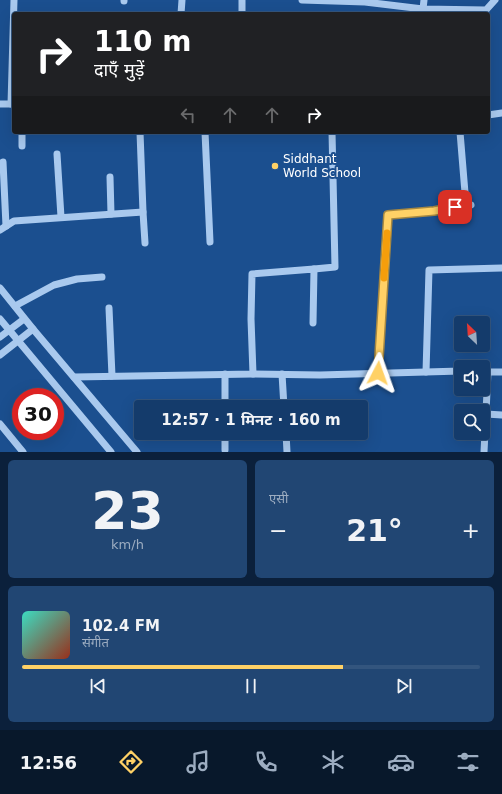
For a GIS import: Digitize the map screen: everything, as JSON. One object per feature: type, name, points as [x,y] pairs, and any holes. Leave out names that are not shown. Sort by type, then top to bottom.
[{"type":"street","points":[[14,0],[14,12]]},
{"type":"street","points":[[181,12],[182,0]]},
{"type":"street","points":[[242,0],[242,12]]},
{"type":"street","points":[[302,0],[365,1],[423,9],[486,10],[496,0]]},
{"type":"street","points":[[423,9],[424,0]]},
{"type":"street","points":[[0,104],[12,104]]},
{"type":"street","points":[[490,115],[502,114]]},
{"type":"street","points":[[22,134],[22,146]]},
{"type":"street","points":[[140,134],[145,243]]},
{"type":"street","points":[[205,134],[210,242]]},
{"type":"street","points":[[253,374],[251,319],[252,274],[336,267],[332,134]]},
{"type":"street","points":[[378,373],[388,215],[434,211],[468,205],[460,134]]},
{"type":"street","points":[[57,154],[61,217]]},
{"type":"street","points":[[3,162],[3,228]]},
{"type":"street","points":[[110,176],[111,214]]},
{"type":"street","points":[[3,228],[14,220],[143,212]]},
{"type":"street","points":[[426,372],[429,270],[502,268]]},
{"type":"street","points":[[313,323],[314,269]]},
{"type":"street","points":[[14,306],[54,285],[77,279],[102,277]]},
{"type":"street","points":[[0,288],[32,329],[137,452]]},
{"type":"street","points":[[110,308],[112,376]]},
{"type":"street","points":[[0,319],[111,452]]},
{"type":"street","points":[[0,337],[24,319]]},
{"type":"street","points":[[0,355],[32,329]]},
{"type":"street","points":[[74,377],[454,371]]},
{"type":"street","points":[[490,371],[502,372]]},
{"type":"street","points":[[225,374],[225,400]]},
{"type":"street","points":[[282,374],[284,400]]},
{"type":"street","points":[[490,414],[502,415]]},
{"type":"street","points":[[0,424],[3,433],[23,452]]},
{"type":"street","points":[[225,440],[225,450]]},
{"type":"street","points":[[286,440],[287,452]]},
{"type":"street","points":[[484,452],[485,440]]},
{"type":"slow traffic","points":[[384,278],[387,233]]},
{"type":"place","name":"Siddhant World School","points":[[275,166]]},
{"type":"route","points":[[378,373],[388,215],[434,211],[455,207]]}]
